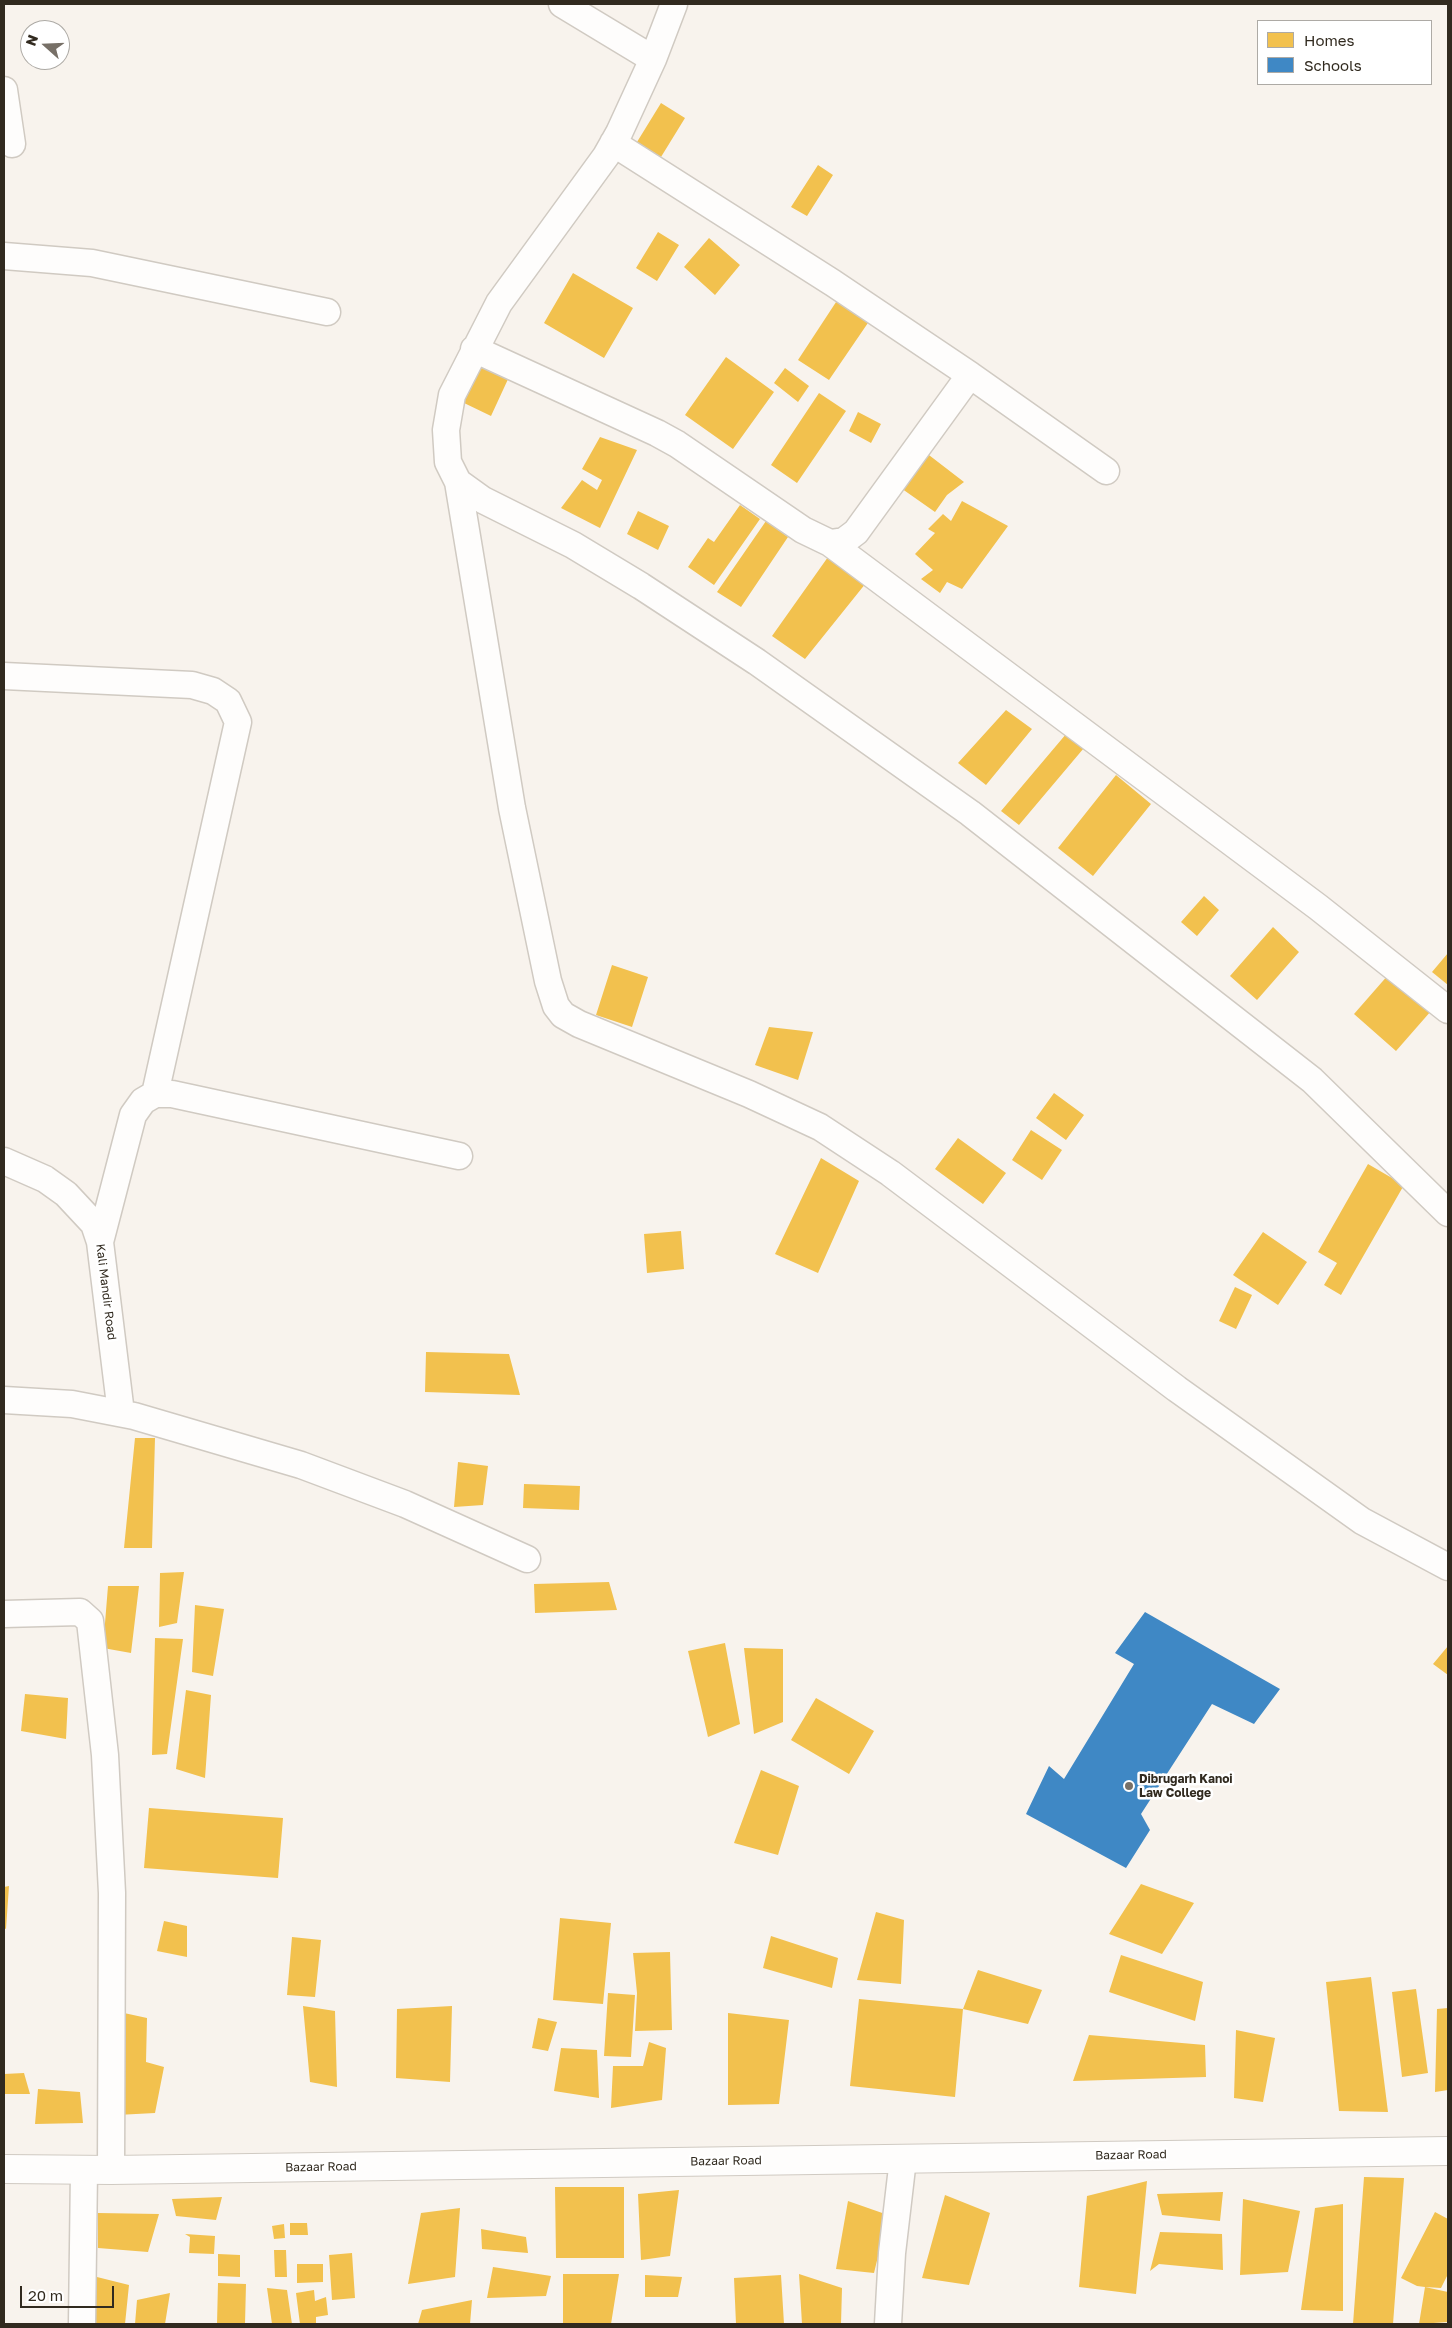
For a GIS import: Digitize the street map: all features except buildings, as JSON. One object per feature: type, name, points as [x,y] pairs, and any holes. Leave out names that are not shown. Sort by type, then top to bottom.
[{"type":"street","points":[[562,4],[653,59]]},
{"type":"street","points":[[674,4],[653,59],[613,143],[499,303],[474,349],[452,395],[446,430],[448,462],[458,482],[512,808],[548,981],[556,1006],[563,1015],[579,1024],[749,1094],[820,1127],[890,1173],[1177,1389],[1362,1521],[1448,1566]]},
{"type":"street","points":[[4,90],[12,144]]},
{"type":"street","points":[[613,143],[833,283],[970,375],[1106,471]]},
{"type":"street","points":[[4,256],[92,263],[327,312]]},
{"type":"street","points":[[474,349],[657,433],[677,444],[803,530],[830,543],[1318,907],[1448,1010]]},
{"type":"street","points":[[830,543],[844,541],[856,532],[970,375]]},
{"type":"street","points":[[458,482],[483,500],[573,545],[641,586],[757,662],[970,813],[1312,1080],[1448,1213]]},
{"type":"street","points":[[4,676],[192,685],[213,691],[228,701],[238,722],[155,1094]]},
{"type":"street","points":[[100,1242],[133,1115],[143,1101],[155,1094],[172,1094],[459,1156]]},
{"type":"street","name":"Kali Mandir Road","points":[[4,1161],[45,1179],[66,1194],[94,1224],[100,1242],[121,1413]]},
{"type":"street","points":[[4,1400],[72,1404],[121,1413],[301,1465],[405,1504],[527,1558]]},
{"type":"street","points":[[4,1614],[80,1612],[90,1621],[104,1755],[112,1893],[111,2170]]},
{"type":"street","name":"Bazaar Road","points":[[4,2169],[111,2170],[1448,2151]]},
{"type":"street","points":[[888,2324],[892,2253],[903,2159]]},
{"type":"street","points":[[82,2324],[84,2170]]},
{"type":"place","name":"Dibrugarh Kanoi Law College","points":[[1129,1786]]}]
